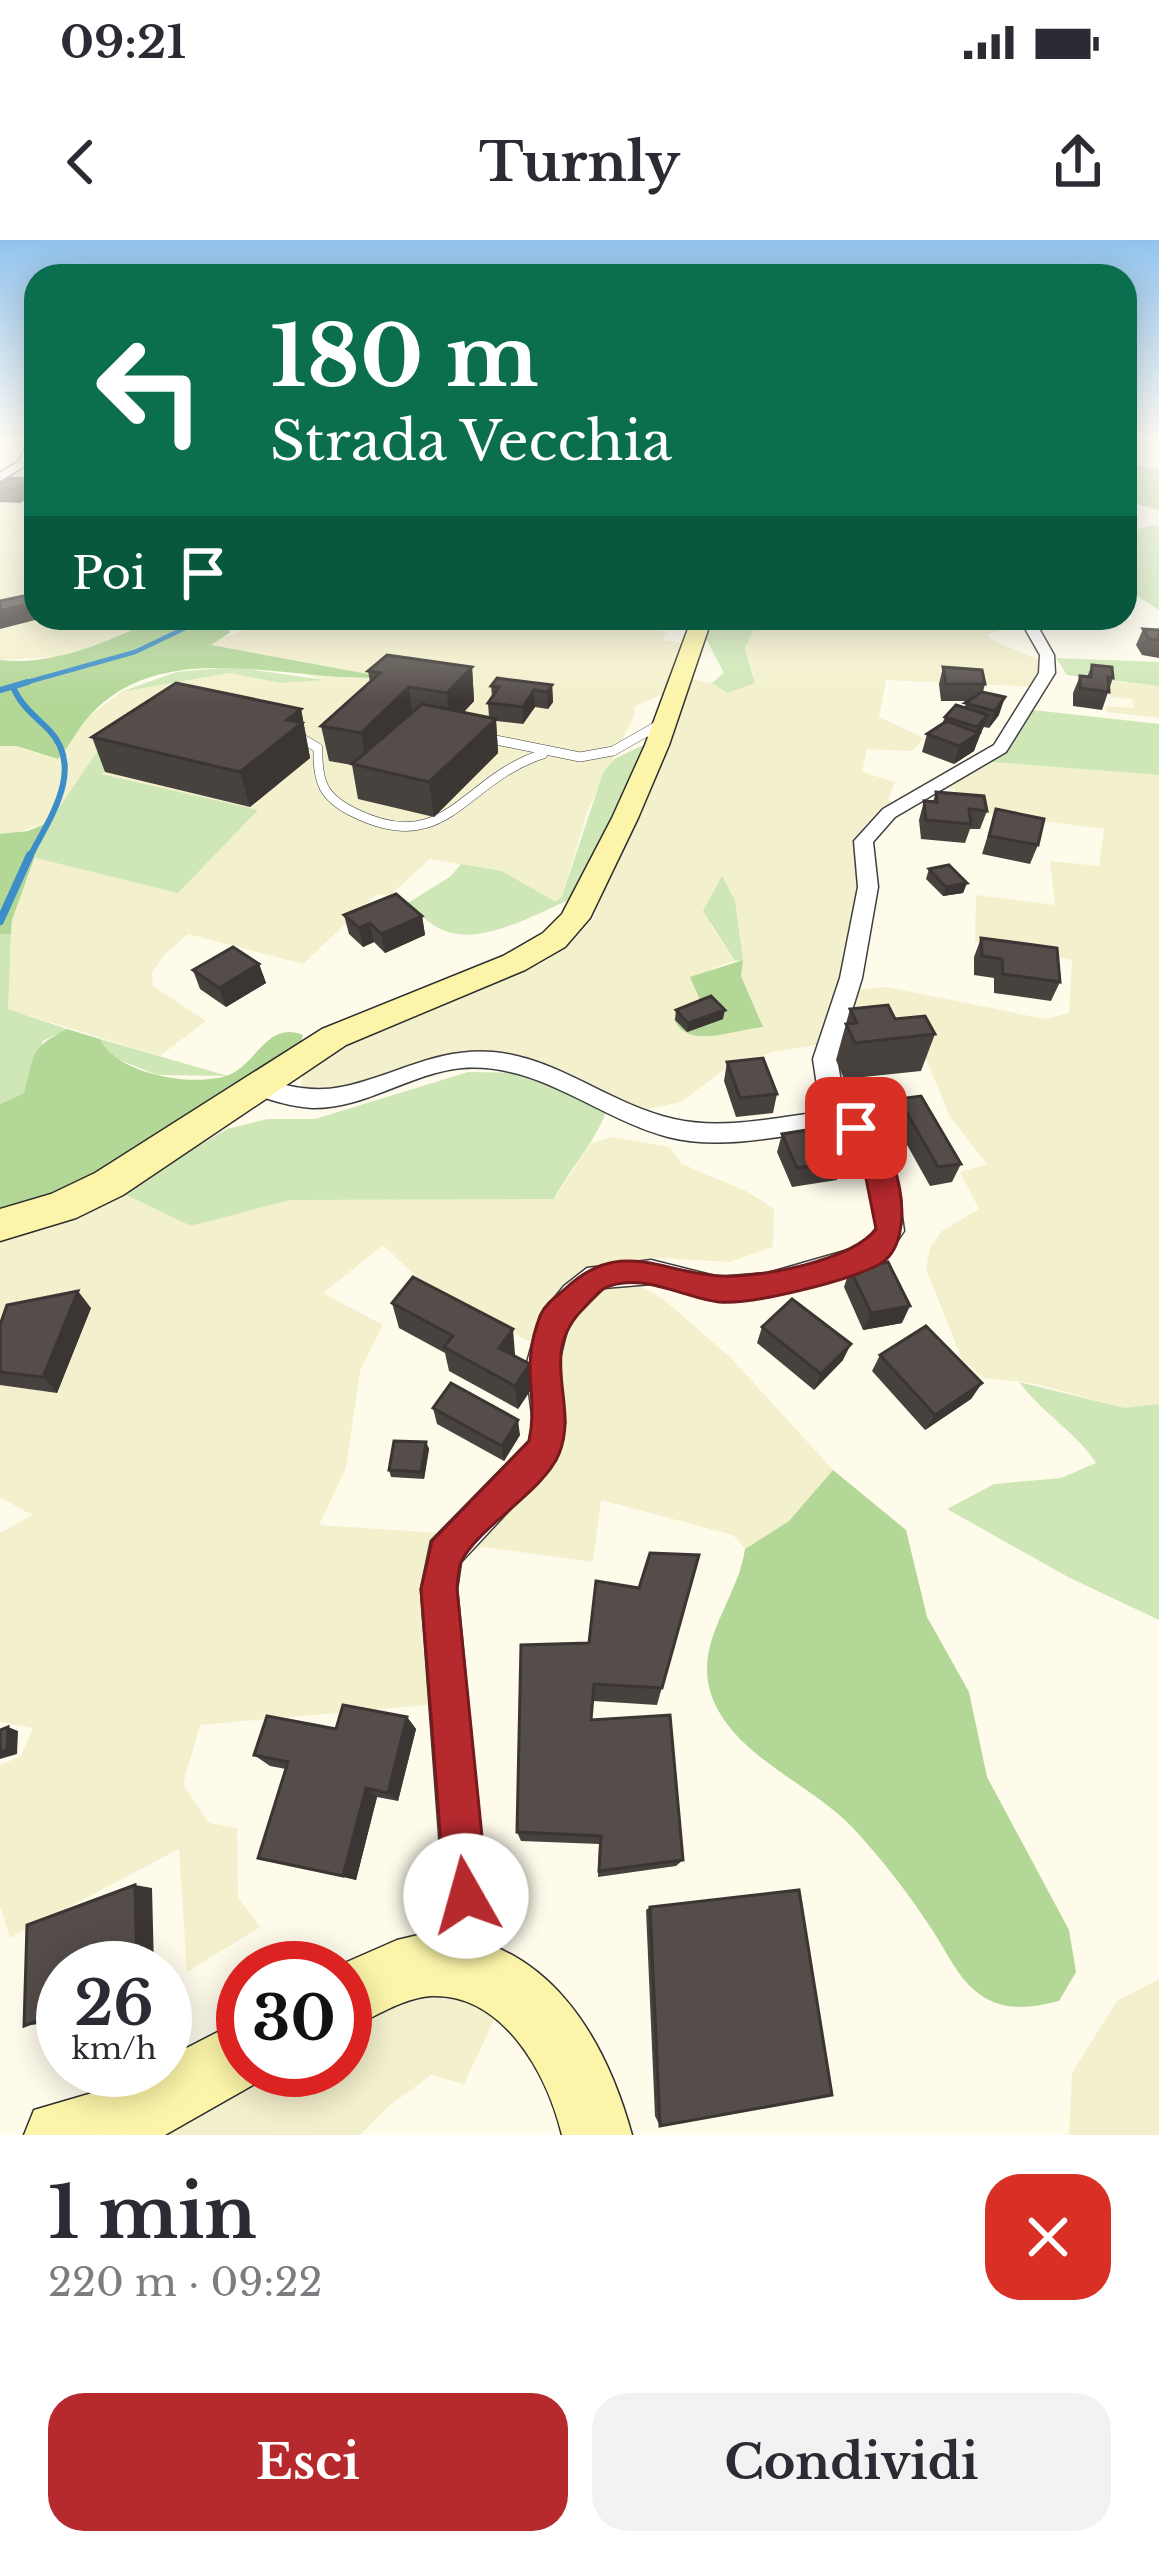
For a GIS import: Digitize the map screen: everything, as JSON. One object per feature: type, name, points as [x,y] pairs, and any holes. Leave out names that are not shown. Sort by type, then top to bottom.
[{"type":"street","points":[[0,1226],[62,1207],[110,1184],[334,1037],[514,963],[564,931],[585,901],[666,721],[698,630]]},
{"type":"street","points":[[835,1120],[825,1059],[851,979],[868,887],[863,841],[889,813],[1000,748],[1047,673],[1047,655],[1033,630]]},
{"type":"street","points":[[259,1087],[287,1098],[334,1099],[460,1060],[512,1062],[566,1080],[671,1129],[730,1130],[835,1120],[856,1128],[872,1144],[888,1205],[890,1231],[872,1255],[768,1286],[719,1289],[651,1272],[597,1276],[555,1316],[542,1366],[549,1423],[544,1449],[444,1554],[439,1589],[476,1967]]},
{"type":"street","points":[[372,1984],[431,1964],[476,1967],[509,1988],[547,2025],[576,2077],[597,2135]]},
{"type":"street","points":[[58,2135],[127,2118],[216,2068]]},
{"type":"lane","points":[[281,729],[312,740],[318,748],[314,778],[325,795],[356,815],[423,829],[451,817],[494,771],[520,758],[610,752],[666,721]]},
{"type":"lane","points":[[459,732],[543,754]]},
{"type":"shaded area","points":[[0,525],[24,525],[24,630],[133,630],[56,657],[0,660]]},
{"type":"shaded area","points":[[244,630],[655,630],[666,632],[662,640],[682,643],[671,691],[634,706],[635,714],[588,809],[556,903],[502,871],[430,859],[389,896],[377,894],[303,964],[188,934],[163,956],[152,973],[153,986],[206,1021],[160,1056],[7,1009],[12,920],[35,858],[178,893],[99,774],[136,737],[47,823],[8,835],[0,834],[0,746],[17,746],[58,759],[89,716],[121,692],[229,673],[281,683],[325,680],[210,644]]},
{"type":"shaded area","points":[[753,630],[1001,630],[987,634],[991,640],[1044,662],[1037,687],[886,680],[879,717],[924,738],[912,751],[867,749],[862,772],[895,782],[888,800],[894,803],[865,825],[855,842],[865,894],[822,1044],[773,1052],[726,1068],[681,1102],[643,1110],[572,1074],[522,1058],[483,1055],[350,1092],[309,1092],[301,1083],[304,1070],[321,1057],[543,963],[570,943],[593,919],[691,679],[712,683],[726,693],[754,675],[745,648]],"holes":[[[735,901],[746,1028],[699,1037],[701,1000],[713,968],[735,961],[710,924]]]},
{"type":"shaded area","points":[[1107,681],[1159,686],[1159,718],[1107,712],[1105,706],[1134,708],[1132,699],[1110,697]]},
{"type":"shaded area","points":[[991,762],[1159,775],[1159,1404],[1154,1406],[1125,1408],[1032,1383],[983,1378],[962,1359],[926,1269],[930,1248],[942,1231],[979,1209],[960,1172],[987,1164],[950,1117],[925,1057],[836,1041],[853,990],[886,987],[1045,1019],[1069,1013],[1072,960],[975,942],[976,895],[1055,905],[1050,861],[1099,866],[1104,829],[990,814],[947,786]]},
{"type":"shaded area","points":[[613,1137],[670,1147],[682,1164],[748,1192],[774,1209],[773,1247],[729,1262],[660,1258],[606,1263],[555,1303],[530,1342],[419,1279],[383,1245],[323,1293],[383,1325],[360,1371],[346,1468],[319,1525],[440,1533],[439,1704],[200,1725],[183,1784],[209,1823],[237,1828],[238,1897],[260,1927],[237,1941],[216,1941],[216,1954],[192,1969],[192,1941],[185,1941],[179,1849],[10,1938],[0,1907],[0,1765],[21,1756],[33,1728],[0,1722],[0,1533],[32,1515],[0,1497],[0,1238],[58,1224],[120,1192],[191,1226],[290,1200],[554,1199],[591,1143]]},
{"type":"shaded area","points":[[628,1279],[663,1299],[731,1358],[833,1470],[789,1521],[745,1549],[733,1535],[601,1500],[593,1562],[484,1547],[455,1558],[498,1513],[551,1394],[570,1305],[591,1285]]},
{"type":"shaded area","points":[[1159,1979],[1159,2135],[1069,2135],[1072,2073],[1117,2001]]},
{"type":"shaded area","points":[[430,1997],[468,2001],[495,2018],[464,2084],[431,2075],[360,2135],[164,2135],[229,2097],[372,2097],[372,2018]]},
{"type":"green space","points":[[1159,526],[1159,610],[1137,596],[1137,530]]},
{"type":"green space","points":[[131,630],[227,630],[231,632],[211,645],[384,677],[231,668],[156,675],[122,690],[91,714],[58,759],[17,746],[0,746],[0,660],[41,659]]},
{"type":"green space","points":[[706,630],[753,630],[745,648],[755,683],[727,693],[712,683],[724,673],[704,635]]},
{"type":"green space","points":[[1056,658],[1159,662],[1159,686],[1067,675]]},
{"type":"green space","points":[[232,667],[325,680],[281,683],[229,673],[121,692],[176,672]]},
{"type":"green space","points":[[1033,710],[1159,724],[1159,775],[991,762],[1009,747]]},
{"type":"green space","points":[[144,740],[101,774],[258,810],[178,893],[35,858],[39,837],[99,749]]},
{"type":"green space","points":[[652,741],[571,899],[495,931],[463,935],[437,927],[408,903],[451,876],[461,864],[502,871],[556,902],[603,773],[614,759]]},
{"type":"green space","points":[[47,823],[11,934],[0,934],[0,834]]},
{"type":"green space","points":[[722,876],[735,901],[743,960],[735,961],[703,911]]},
{"type":"green space","points":[[0,934],[11,934],[8,1009],[67,1029],[43,1041],[24,1093],[0,1104]]},
{"type":"green space","points":[[743,960],[741,976],[763,1027],[713,1036],[680,1029],[674,1019],[700,1000],[690,977]]},
{"type":"green space","points":[[67,1029],[100,1039],[109,1051],[138,1069],[194,1080],[236,1071],[280,1034],[303,1035],[300,1045],[103,1175],[0,1214],[0,1104],[24,1093],[39,1048]]},
{"type":"green space","points":[[100,1039],[228,1076],[157,1075],[107,1055]]},
{"type":"green space","points":[[468,1072],[525,1073],[607,1110],[554,1199],[290,1200],[191,1226],[120,1192],[227,1129],[267,1119],[315,1119]]},
{"type":"green space","points":[[1019,1382],[1125,1408],[1159,1404],[1159,1620],[1068,1577],[947,1509],[994,1484],[1061,1478],[1096,1463]]},
{"type":"green space","points":[[833,1470],[906,1530],[927,1617],[969,1692],[987,1777],[1069,1930],[1076,1972],[1059,2001],[1014,2007],[993,2002],[973,1989],[863,1839],[835,1811],[755,1753],[723,1718],[712,1697],[707,1677],[712,1640],[745,1549],[789,1521]]},
{"type":"building","points":[[24,596],[24,605],[0,611],[0,601]]},
{"type":"building","points":[[1143,629],[1159,630],[1159,640],[1149,639]]},
{"type":"building","points":[[387,655],[472,667],[447,693],[409,687],[361,733],[321,726],[380,673],[368,671]]},
{"type":"building","points":[[1092,665],[1112,667],[1109,692],[1080,688],[1080,676],[1091,677]]},
{"type":"building","points":[[943,667],[982,670],[985,684],[946,684]]},
{"type":"building","points":[[497,678],[552,685],[547,692],[534,690],[523,707],[488,703],[499,687],[491,686]]},
{"type":"building","points":[[176,683],[301,709],[287,720],[302,723],[240,772],[92,737]]},
{"type":"building","points":[[982,692],[1005,697],[995,711],[965,703]]},
{"type":"building","points":[[422,704],[496,719],[429,782],[352,764]]},
{"type":"building","points":[[956,705],[988,715],[977,727],[945,717]]},
{"type":"building","points":[[947,721],[979,733],[959,746],[927,734]]},
{"type":"building","points":[[936,792],[984,796],[987,811],[969,809],[971,824],[926,820],[924,801],[937,802]]},
{"type":"building","points":[[996,809],[1044,819],[1038,845],[989,836]]},
{"type":"building","points":[[949,865],[967,883],[946,887],[929,869]]},
{"type":"building","points":[[396,894],[422,916],[381,934],[370,923],[359,928],[344,915]]},
{"type":"building","points":[[981,938],[1057,948],[1060,982],[1003,974],[1002,959],[982,956]]},
{"type":"building","points":[[233,947],[259,964],[219,988],[193,970]]},
{"type":"building","points":[[711,996],[725,1010],[688,1023],[676,1010]]},
{"type":"building","points":[[888,1005],[895,1019],[925,1016],[935,1034],[855,1043],[846,1024],[857,1023],[850,1009]]},
{"type":"building","points":[[763,1058],[777,1094],[740,1098],[727,1062]]},
{"type":"building","points":[[921,1096],[961,1164],[938,1167],[899,1099]]},
{"type":"building","points":[[826,1127],[843,1161],[797,1168],[782,1134]]},
{"type":"building","points":[[888,1262],[910,1306],[871,1313],[850,1269]]},
{"type":"building","points":[[413,1277],[513,1329],[499,1348],[530,1364],[515,1386],[444,1347],[453,1336],[392,1303]]},
{"type":"building","points":[[78,1291],[43,1377],[0,1372],[0,1325],[7,1305]]},
{"type":"building","points":[[792,1299],[851,1344],[821,1374],[762,1327]]},
{"type":"building","points":[[926,1326],[982,1383],[935,1415],[880,1355]]},
{"type":"building","points":[[451,1383],[518,1420],[502,1446],[433,1408]]},
{"type":"building","points":[[394,1441],[426,1442],[421,1472],[389,1470]]},
{"type":"building","points":[[650,1553],[699,1555],[662,1688],[594,1684],[591,1720],[670,1715],[683,1860],[599,1871],[601,1836],[517,1832],[521,1645],[589,1643],[596,1581],[639,1588]]},
{"type":"building","points":[[343,1705],[407,1717],[388,1793],[366,1788],[343,1876],[258,1858],[288,1762],[254,1755],[267,1716],[336,1729]]},
{"type":"building","points":[[8,1727],[7,1750],[0,1752],[0,1730]]},
{"type":"building","points":[[135,1885],[136,1941],[36,1941],[36,2021],[24,2026],[27,1925]]},
{"type":"building","points":[[799,1890],[832,2095],[660,2126],[650,1907]]},
{"type":"waterway","points":[[17,685],[135,652],[181,630]]},
{"type":"waterway","points":[[0,690],[28,682]]},
{"type":"waterway","points":[[13,687],[60,745],[64,761],[54,811],[29,858]]},
{"type":"waterway","points":[[0,921],[30,855]]},
{"type":"route","points":[[466,1896],[439,1589],[444,1554],[544,1449],[549,1423],[542,1366],[555,1316],[597,1276],[651,1272],[719,1289],[768,1286],[872,1255],[890,1231],[888,1205],[872,1144],[856,1128]]}]
